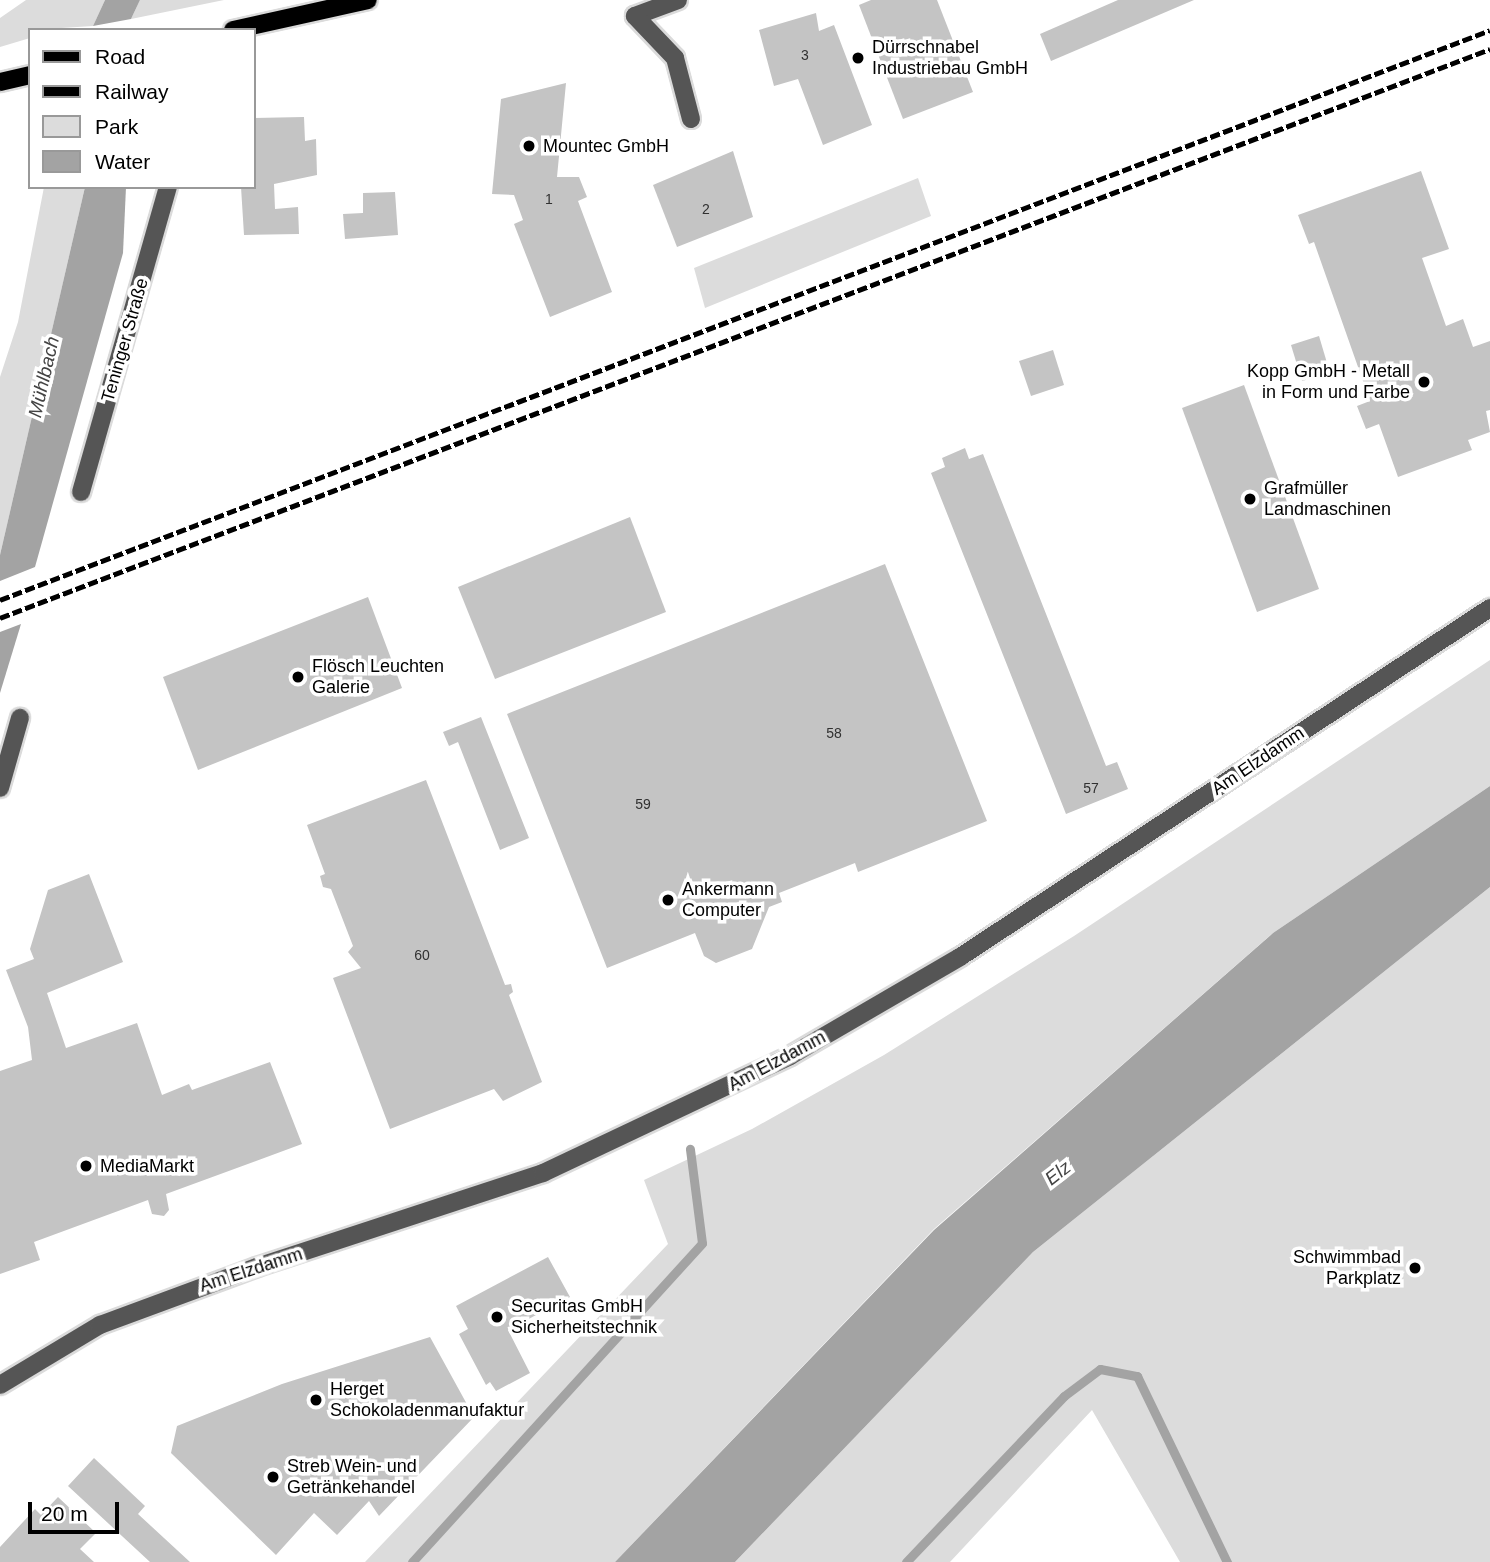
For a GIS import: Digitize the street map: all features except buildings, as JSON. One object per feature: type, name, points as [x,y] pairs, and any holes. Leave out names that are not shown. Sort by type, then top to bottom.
[{"type":"main road","points":[[242,28],[368,0]]},
{"type":"main road","points":[[0,82],[28,75]]},
{"type":"street","points":[[678,0],[635,16],[675,58],[691,119]]},
{"type":"street","name":"Teninger Straße","points":[[80,492],[167,189]]},
{"type":"street","name":"Am Elzdamm","points":[[0,1385],[100,1325],[245,1271],[543,1173],[790,1056],[960,957],[1490,608]]},
{"type":"street","points":[[0,788],[20,718]]},
{"type":"green space","points":[[26,0],[105,0],[93,26],[28,28],[28,39],[0,47],[0,18]]},
{"type":"green space","points":[[140,0],[224,0],[131,19]]},
{"type":"green space","points":[[918,178],[931,216],[705,308],[694,268]]},
{"type":"green space","points":[[44,189],[85,189],[0,555],[0,377],[18,322]]},
{"type":"green space","points":[[1490,660],[1490,786],[1273,933],[934,1229],[615,1562],[365,1562],[668,1244],[644,1180],[752,1129],[884,1055],[1074,936]]},
{"type":"green space","points":[[1490,887],[1490,1562],[1180,1562],[1092,1410],[950,1562],[735,1562],[1033,1252]]},
{"type":"water","points":[[105,0],[140,0],[131,19],[93,26]]},
{"type":"water","name":"Mühlbach","points":[[85,189],[126,189],[123,253],[35,567],[0,581],[0,555]]},
{"type":"water","points":[[21,624],[0,693],[0,632]]},
{"type":"water","name":"Elz","points":[[1490,786],[1490,887],[1033,1252],[735,1562],[615,1562],[934,1230],[1273,933]]},
{"type":"waterway","points":[[412,1562],[702,1243],[690,1149]]},
{"type":"waterway","points":[[906,1562],[1064,1396],[1100,1369],[1137,1376],[1227,1562]]},
{"type":"railway","points":[[0,600],[1490,30]]},
{"type":"railway","points":[[0,618],[1490,49]]},
{"type":"place","name":"Dürrschnabel Industriebau GmbH","points":[[858,58]]},
{"type":"place","name":"Mountec GmbH","points":[[529,146]]},
{"type":"place","name":"Kopp GmbH - Metall in Form und Farbe","points":[[1424,382]]},
{"type":"place","name":"Grafmüller Landmaschinen","points":[[1250,499]]},
{"type":"place","name":"Flösch Leuchten Galerie","points":[[298,677]]},
{"type":"place","name":"Ankermann Computer","points":[[668,900]]},
{"type":"place","name":"MediaMarkt","points":[[86,1166]]},
{"type":"place","name":"Schwimmbad Parkplatz","points":[[1415,1268]]},
{"type":"place","name":"Securitas GmbH Sicherheitstechnik","points":[[497,1317]]},
{"type":"place","name":"Herget Schokoladenmanufaktur","points":[[316,1400]]},
{"type":"place","name":"Streb Wein- und Getränkehandel","points":[[273,1477]]}]
